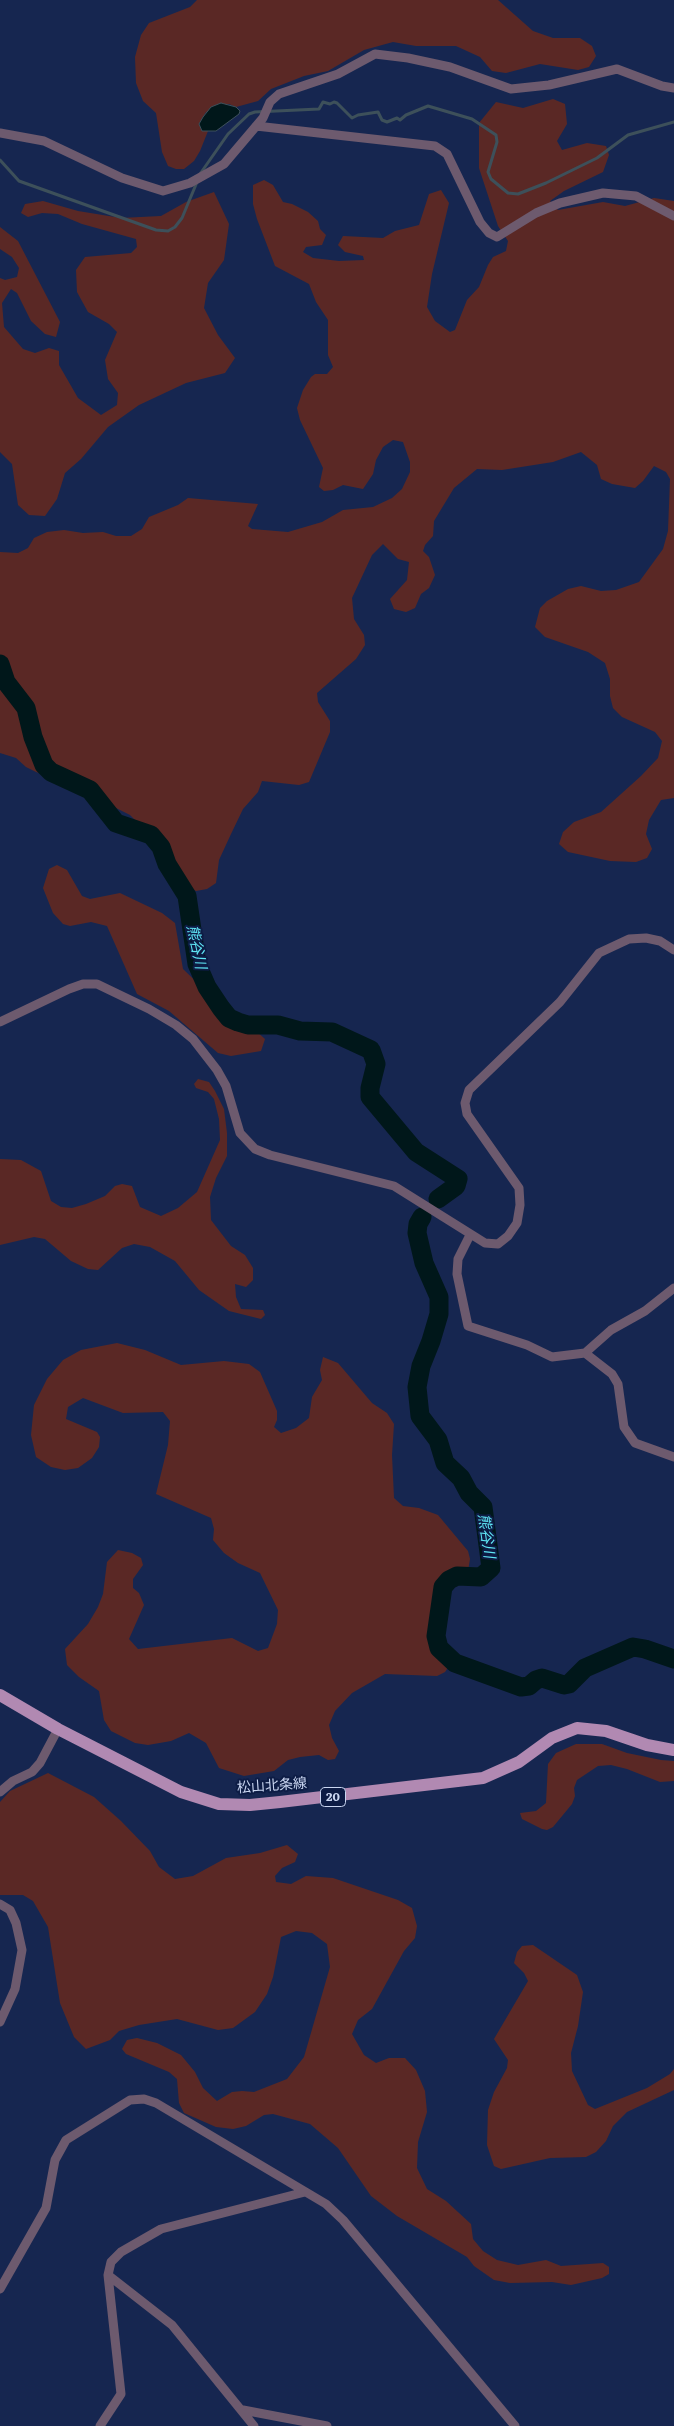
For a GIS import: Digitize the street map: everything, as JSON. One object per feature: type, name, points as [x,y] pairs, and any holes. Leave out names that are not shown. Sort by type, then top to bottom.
[{"type":"main road","name":"松山北条線","points":[[0,1695],[58,1729],[181,1792],[219,1804],[250,1805],[458,1783],[483,1778],[519,1762],[552,1738],[578,1728],[606,1731],[647,1745],[674,1750]]},
{"type":"street","points":[[0,133],[44,141],[122,178],[163,191],[190,183],[224,164],[238,150],[263,118],[270,102],[279,94],[338,74],[375,54],[408,58],[450,67],[512,89],[549,85],[617,69],[662,86],[674,88]]},
{"type":"street","points":[[256,126],[435,146],[447,154],[480,222],[489,233],[497,237],[536,213],[560,203],[602,192],[636,196],[674,216]]},
{"type":"street","points":[[0,1022],[69,989],[83,984],[97,984],[149,1009],[176,1025],[193,1039],[217,1070],[226,1086],[240,1133],[255,1149],[270,1155],[394,1186],[470,1235],[485,1243],[498,1244],[508,1236],[516,1223],[520,1205],[519,1188],[467,1114],[466,1103],[469,1090],[560,1002],[599,954],[629,939],[646,938],[660,941],[674,950]]},
{"type":"street","points":[[470,1235],[458,1259],[457,1274],[468,1326],[527,1345],[552,1357],[586,1353],[611,1330],[645,1311],[674,1288]]},
{"type":"street","points":[[586,1353],[612,1374],[618,1384],[624,1427],[634,1443],[674,1457]]},
{"type":"street","points":[[0,1792],[13,1781],[32,1772],[40,1763],[58,1729]]},
{"type":"street","points":[[0,1904],[10,1910],[21,1936],[22,1950],[15,1990],[0,2022]]},
{"type":"street","points":[[0,2289],[46,2208],[55,2160],[66,2140],[130,2100],[144,2099],[156,2103],[326,2204],[343,2220],[515,2426]]},
{"type":"street","points":[[100,2426],[121,2394],[108,2275],[111,2262],[120,2252],[162,2230],[305,2192]]},
{"type":"street","points":[[108,2275],[172,2325],[243,2410],[254,2426]]},
{"type":"street","points":[[243,2410],[327,2426]]},
{"type":"shaded area","points":[[197,0],[498,0],[533,31],[553,38],[580,38],[592,46],[596,56],[589,67],[578,70],[540,64],[506,73],[492,71],[480,57],[456,46],[416,46],[393,42],[364,50],[328,71],[304,76],[271,89],[258,101],[236,107],[229,104],[206,112],[199,124],[202,131],[208,131],[200,151],[194,161],[184,169],[176,169],[168,166],[162,152],[156,113],[143,101],[136,83],[135,57],[141,35],[149,23],[190,7]]},
{"type":"shaded area","points":[[553,99],[565,104],[567,124],[557,141],[562,150],[587,143],[606,146],[609,155],[603,172],[564,191],[550,201],[558,210],[603,202],[625,206],[654,198],[674,201],[674,798],[661,800],[649,820],[646,834],[652,849],[647,858],[636,862],[610,861],[568,852],[559,844],[563,832],[574,822],[601,812],[641,776],[658,758],[662,741],[655,732],[622,717],[613,708],[610,696],[610,679],[605,663],[588,652],[545,637],[535,627],[540,608],[547,601],[568,589],[581,586],[601,591],[616,590],[639,582],[663,549],[668,531],[670,479],[666,472],[654,466],[635,488],[612,484],[601,479],[597,465],[581,452],[553,462],[502,470],[477,469],[454,488],[434,521],[433,536],[425,545],[423,551],[429,557],[435,575],[429,588],[421,594],[415,608],[406,612],[394,609],[390,599],[407,580],[409,562],[398,559],[383,544],[372,555],[352,598],[354,619],[364,635],[365,645],[356,659],[317,693],[318,702],[330,721],[330,732],[309,782],[299,785],[262,781],[258,792],[243,809],[219,860],[216,883],[207,889],[196,891],[183,884],[158,843],[130,815],[112,806],[96,794],[36,772],[26,767],[16,758],[0,753],[0,552],[18,553],[28,548],[34,538],[47,532],[64,530],[131,536],[142,529],[149,517],[178,505],[188,498],[258,504],[248,526],[252,529],[288,532],[322,522],[343,510],[373,507],[392,498],[402,489],[410,472],[410,462],[403,442],[393,440],[383,447],[376,460],[373,474],[363,489],[343,485],[333,490],[324,491],[319,487],[323,468],[300,420],[297,408],[303,390],[311,377],[315,374],[327,374],[333,367],[328,355],[328,320],[316,302],[309,284],[275,266],[257,219],[253,204],[253,185],[264,180],[273,185],[283,202],[308,212],[318,221],[320,229],[326,235],[322,245],[306,247],[303,252],[313,258],[339,261],[364,260],[363,256],[345,252],[338,245],[343,236],[383,238],[395,231],[419,225],[429,194],[441,190],[449,203],[432,274],[427,307],[435,321],[450,332],[455,330],[467,300],[479,287],[493,257],[506,251],[508,241],[498,226],[479,168],[479,123],[496,102],[523,108]]},
{"type":"shaded area","points":[[221,103],[236,107],[240,111],[239,114],[216,131],[202,131],[199,124],[203,117],[211,107]]},
{"type":"shaded area","points":[[214,192],[229,224],[224,260],[208,283],[204,308],[218,335],[235,358],[225,373],[186,383],[139,405],[108,427],[81,459],[65,473],[57,499],[45,516],[29,515],[18,505],[12,464],[0,452],[0,278],[5,280],[17,277],[19,268],[12,257],[0,249],[0,227],[18,241],[60,322],[56,337],[45,334],[31,321],[17,293],[11,289],[2,303],[4,327],[23,349],[35,353],[49,348],[59,351],[59,365],[78,398],[101,415],[117,405],[118,393],[108,379],[105,360],[117,332],[109,324],[88,312],[77,292],[76,270],[85,257],[131,253],[137,247],[136,239],[82,224],[58,214],[42,213],[28,217],[21,213],[25,204],[43,201],[78,211],[121,218],[161,216],[186,202]]},
{"type":"shaded area","points":[[57,865],[67,870],[82,896],[90,899],[120,893],[162,913],[175,923],[183,969],[238,1022],[256,1031],[265,1039],[261,1051],[231,1056],[218,1053],[169,1011],[137,994],[107,926],[91,922],[70,926],[63,924],[53,913],[43,888],[49,869]]},
{"type":"shaded area","points":[[198,1079],[209,1082],[215,1091],[224,1109],[227,1133],[227,1156],[216,1178],[210,1197],[211,1220],[231,1246],[245,1255],[253,1268],[253,1280],[246,1287],[235,1284],[236,1297],[241,1309],[263,1310],[265,1315],[261,1319],[229,1311],[199,1290],[175,1261],[150,1247],[134,1244],[122,1248],[98,1270],[88,1269],[71,1261],[45,1239],[34,1237],[0,1245],[0,1159],[21,1160],[41,1171],[51,1201],[61,1207],[72,1208],[86,1204],[105,1196],[115,1186],[122,1184],[132,1186],[140,1207],[161,1216],[178,1208],[197,1192],[220,1140],[219,1119],[214,1099],[208,1092],[196,1088],[194,1084]]},
{"type":"shaded area","points":[[117,1343],[145,1350],[181,1365],[224,1361],[249,1364],[260,1372],[277,1411],[277,1420],[274,1427],[281,1433],[296,1428],[309,1418],[312,1397],[322,1380],[320,1370],[323,1357],[338,1363],[372,1403],[387,1413],[394,1424],[392,1455],[394,1498],[403,1506],[419,1508],[438,1515],[468,1551],[470,1559],[468,1571],[441,1602],[435,1620],[438,1635],[451,1663],[445,1672],[437,1676],[385,1674],[352,1693],[335,1711],[329,1725],[332,1738],[339,1751],[335,1759],[328,1760],[319,1755],[300,1757],[288,1760],[274,1771],[244,1776],[219,1768],[206,1743],[189,1733],[171,1741],[148,1745],[135,1743],[111,1731],[104,1720],[99,1691],[79,1677],[67,1665],[65,1649],[88,1624],[98,1607],[103,1594],[107,1562],[118,1550],[132,1553],[141,1558],[143,1565],[133,1579],[133,1588],[139,1593],[144,1605],[129,1639],[138,1649],[232,1638],[258,1651],[268,1648],[277,1624],[278,1610],[260,1573],[238,1563],[224,1553],[213,1540],[214,1529],[211,1518],[156,1494],[168,1445],[170,1421],[163,1412],[123,1413],[83,1398],[68,1407],[66,1419],[97,1432],[100,1437],[99,1447],[92,1458],[78,1468],[65,1470],[51,1467],[36,1457],[31,1435],[34,1405],[47,1379],[63,1360],[81,1350]]},
{"type":"shaded area","points":[[576,1744],[602,1744],[627,1753],[674,1761],[674,1781],[660,1782],[627,1769],[611,1765],[598,1766],[577,1780],[572,1804],[553,1827],[547,1830],[542,1829],[522,1819],[520,1813],[536,1811],[546,1803],[548,1764],[556,1753]]},
{"type":"shaded area","points":[[48,1773],[94,1797],[150,1851],[159,1867],[175,1879],[193,1876],[226,1858],[260,1853],[287,1845],[298,1854],[295,1862],[282,1868],[275,1876],[276,1882],[291,1884],[306,1876],[333,1878],[398,1900],[412,1908],[417,1926],[415,1938],[404,1951],[372,2009],[358,2020],[352,2034],[364,2055],[376,2063],[389,2058],[405,2058],[416,2070],[425,2091],[427,2112],[418,2142],[417,2168],[427,2189],[446,2201],[471,2224],[473,2239],[483,2251],[497,2260],[518,2265],[546,2260],[561,2266],[603,2263],[609,2267],[609,2274],[602,2278],[571,2285],[552,2282],[510,2283],[494,2280],[474,2266],[467,2257],[397,2216],[371,2196],[338,2148],[310,2124],[273,2114],[264,2115],[246,2126],[233,2129],[216,2127],[184,2113],[179,2103],[177,2079],[169,2072],[126,2054],[122,2049],[127,2040],[137,2038],[157,2043],[181,2055],[195,2072],[203,2088],[217,2101],[232,2092],[254,2092],[287,2079],[304,2057],[330,1967],[327,1944],[312,1933],[296,1931],[281,1937],[273,1977],[267,1994],[255,2012],[233,2028],[218,2030],[177,2019],[139,2025],[119,2031],[110,2040],[86,2049],[74,2037],[60,2003],[48,1927],[33,1901],[23,1895],[0,1895],[0,1802],[10,1791]]},
{"type":"shaded area","points":[[533,1945],[577,1975],[583,1992],[578,2026],[571,2053],[572,2071],[588,2105],[595,2109],[647,2088],[670,2074],[674,2069],[674,2090],[627,2112],[613,2126],[606,2141],[596,2152],[586,2157],[550,2158],[501,2169],[494,2166],[487,2145],[488,2110],[494,2092],[507,2068],[508,2060],[494,2039],[528,1981],[524,1973],[514,1963],[517,1952],[522,1946]]},
{"type":"waterway","points":[[200,174],[228,134],[249,114],[255,112],[319,109],[323,102],[337,103],[352,118],[358,115],[378,112],[382,120],[387,122],[397,118],[400,120],[406,115],[428,106],[472,119],[496,135],[497,142],[488,172],[491,179],[508,193],[518,194],[546,183],[597,158],[628,135],[674,122]]},
{"type":"waterway","points":[[0,160],[19,181],[156,230],[168,231],[175,227],[182,218],[197,182]]},
{"type":"waterway","name":"熊谷川","points":[[0,664],[6,682],[26,708],[33,737],[44,765],[51,772],[90,790],[116,823],[151,835],[161,847],[167,864],[187,896],[197,964],[207,987],[229,1018],[248,1025],[278,1025],[300,1031],[332,1032],[371,1050],[376,1064],[370,1088],[370,1097],[416,1152],[458,1179],[456,1186],[438,1199]]},
{"type":"waterway","name":"熊谷川","points":[[422,1217],[418,1224],[417,1233],[424,1263],[439,1297],[439,1314],[421,1366],[417,1387],[420,1416],[438,1440],[445,1463],[461,1478],[469,1493],[483,1507],[491,1568],[481,1577],[457,1576],[449,1580],[443,1587],[436,1636],[439,1648],[455,1663],[521,1687],[529,1686],[542,1678],[564,1685],[569,1684],[585,1668],[633,1647],[674,1659]]}]
